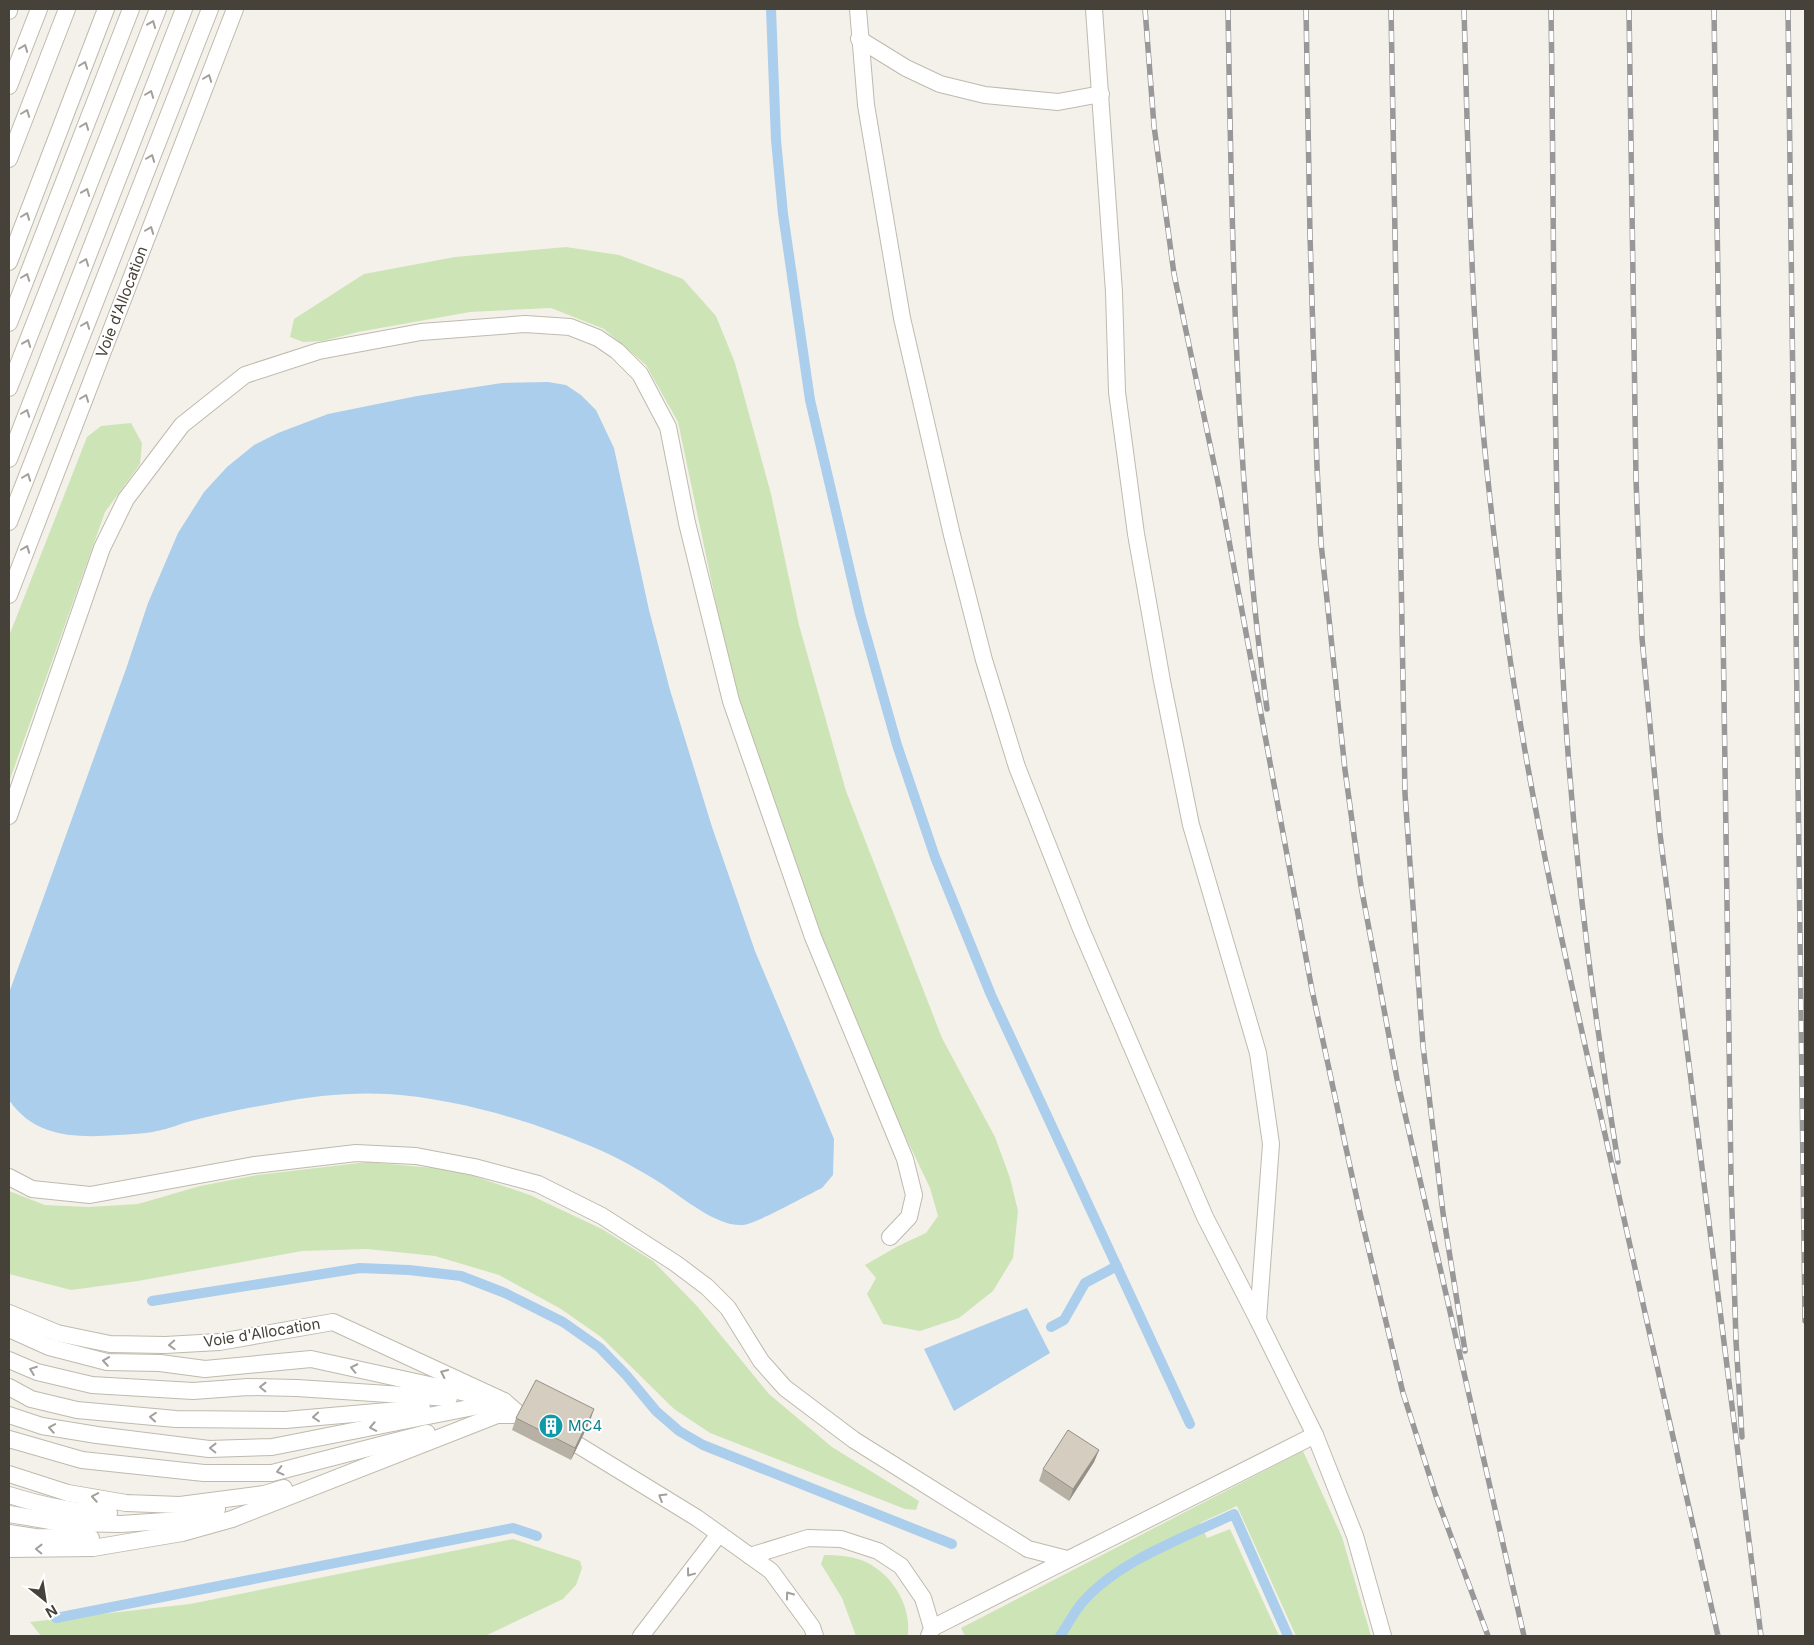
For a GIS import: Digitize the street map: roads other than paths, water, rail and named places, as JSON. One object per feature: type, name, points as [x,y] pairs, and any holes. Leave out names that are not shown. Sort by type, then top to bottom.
[{"type":"lane","points":[[9,86],[39,9]]},
{"type":"lane","points":[[9,159],[67,9]]},
{"type":"lane","points":[[9,262],[106,9]]},
{"type":"lane","points":[[9,322],[131,9]]},
{"type":"lane","points":[[9,388],[158,9]]},
{"type":"lane","points":[[9,459],[184,9]]},
{"type":"lane","name":"Voie d'Allocation","points":[[9,522],[210,9]]},
{"type":"lane","name":"Voie d'Allocation","points":[[9,595],[235,9]]},
{"type":"lane","points":[[858,9],[866,105],[902,318],[952,535],[984,660],[1012,749],[1081,929],[1205,1217],[1314,1435],[1354,1536],[1384,1636]]},
{"type":"lane","points":[[1094,9],[1114,292],[1117,392],[1136,534],[1162,681],[1191,825],[1258,1053],[1271,1144],[1258,1320]]},
{"type":"lane","points":[[860,39],[906,68],[940,84],[985,95],[1058,102],[1100,94]]},
{"type":"lane","points":[[9,816],[102,548],[126,499],[182,425],[245,375],[319,350],[421,332],[525,324],[570,326],[598,338],[617,351],[640,374],[668,427],[687,523],[731,701],[813,937],[905,1159],[914,1195],[909,1217],[890,1237]]},
{"type":"lane","points":[[9,1177],[32,1189],[90,1195],[254,1165],[356,1154],[416,1156],[474,1167],[538,1184],[602,1216],[675,1263],[707,1287],[728,1308],[761,1361],[785,1388],[854,1440],[1028,1549],[1066,1559]]},
{"type":"lane","name":"Voie d'Allocation","points":[[9,1312],[57,1333],[110,1344],[147,1345],[219,1342],[333,1322],[500,1408]]},
{"type":"lane","name":"Voie d'Allocation","points":[[9,1329],[49,1347],[108,1362],[160,1363],[205,1369],[311,1359],[520,1414]]},
{"type":"lane","points":[[9,1360],[37,1372],[92,1386],[193,1392],[248,1387],[297,1388],[500,1408]]},
{"type":"lane","points":[[9,1388],[31,1399],[78,1410],[176,1419],[285,1420],[500,1408]]},
{"type":"lane","points":[[9,1415],[42,1426],[96,1435],[210,1449],[272,1447],[500,1408]]},
{"type":"lane","points":[[9,1440],[82,1460],[204,1473],[272,1473],[500,1408]]},
{"type":"lane","points":[[9,1514],[62,1523],[121,1524],[180,1520],[264,1494],[500,1408]]},
{"type":"lane","points":[[9,1549],[93,1548],[182,1533],[232,1519],[500,1408]]},
{"type":"lane","points":[[750,1556],[808,1538],[841,1539],[878,1551],[901,1566],[923,1598],[931,1632],[1066,1559],[1314,1435]]},
{"type":"lane","points":[[578,1445],[719,1534],[771,1571],[808,1633]]},
{"type":"lane","points":[[9,1474],[68,1493],[126,1503],[180,1506],[264,1494]]},
{"type":"lane","points":[[9,1495],[35,1503],[92,1513],[151,1514],[178,1513],[264,1494]]},
{"type":"lane","points":[[9,1533],[35,1537],[94,1538],[232,1519]]},
{"type":"lane","points":[[641,1636],[719,1534]]},
{"type":"water","points":[[548,382],[566,385],[581,395],[596,410],[614,448],[649,610],[670,690],[712,827],[755,951],[834,1139],[833,1175],[822,1188],[770,1215],[743,1225],[711,1217],[625,1162],[577,1140],[497,1114],[443,1101],[388,1094],[332,1095],[254,1107],[148,1133],[103,1136],[58,1133],[44,1129],[31,1122],[19,1113],[9,1100],[9,993],[148,603],[178,533],[204,492],[227,467],[254,445],[278,433],[328,414],[417,396],[502,383]]},
{"type":"water","points":[[1027,1308],[1050,1353],[954,1411],[924,1349]]},
{"type":"waterway","points":[[771,9],[776,140],[783,214],[810,400],[860,614],[897,745],[935,857],[991,995],[1190,1424]]},
{"type":"waterway","points":[[1051,1327],[1064,1320],[1085,1283],[1117,1266]]},
{"type":"waterway","points":[[152,1301],[360,1268],[409,1270],[461,1276],[505,1293],[563,1322],[600,1348],[627,1376],[656,1411],[679,1431],[703,1445],[952,1544]]},
{"type":"waterway","points":[[1060,1636],[1081,1604],[1113,1575],[1152,1552],[1234,1514],[1288,1636]]},
{"type":"waterway","points":[[56,1618],[513,1528],[537,1536]]},
{"type":"railway","points":[[1145,9],[1154,126],[1174,274],[1220,492],[1312,990],[1360,1213],[1403,1393],[1436,1496],[1488,1636]]},
{"type":"railway","points":[[1228,9],[1237,360],[1248,535],[1267,709]]},
{"type":"railway","points":[[1306,9],[1317,467],[1321,543],[1345,770],[1361,886],[1397,1079],[1524,1636]]},
{"type":"railway","points":[[1391,9],[1405,794],[1423,1046],[1443,1213],[1465,1351]]},
{"type":"railway","points":[[1464,9],[1475,324],[1492,521],[1517,707],[1570,979],[1718,1636]]},
{"type":"railway","points":[[1551,9],[1556,462],[1563,682],[1580,888],[1597,1025],[1618,1162]]},
{"type":"railway","points":[[1629,9],[1636,479],[1642,638],[1660,834],[1761,1636]]},
{"type":"railway","points":[[1714,9],[1731,1178],[1736,1341],[1742,1437]]},
{"type":"railway","points":[[1788,9],[1805,1321]]},
{"type":"place","name":"MC4","points":[[551,1426]]}]
